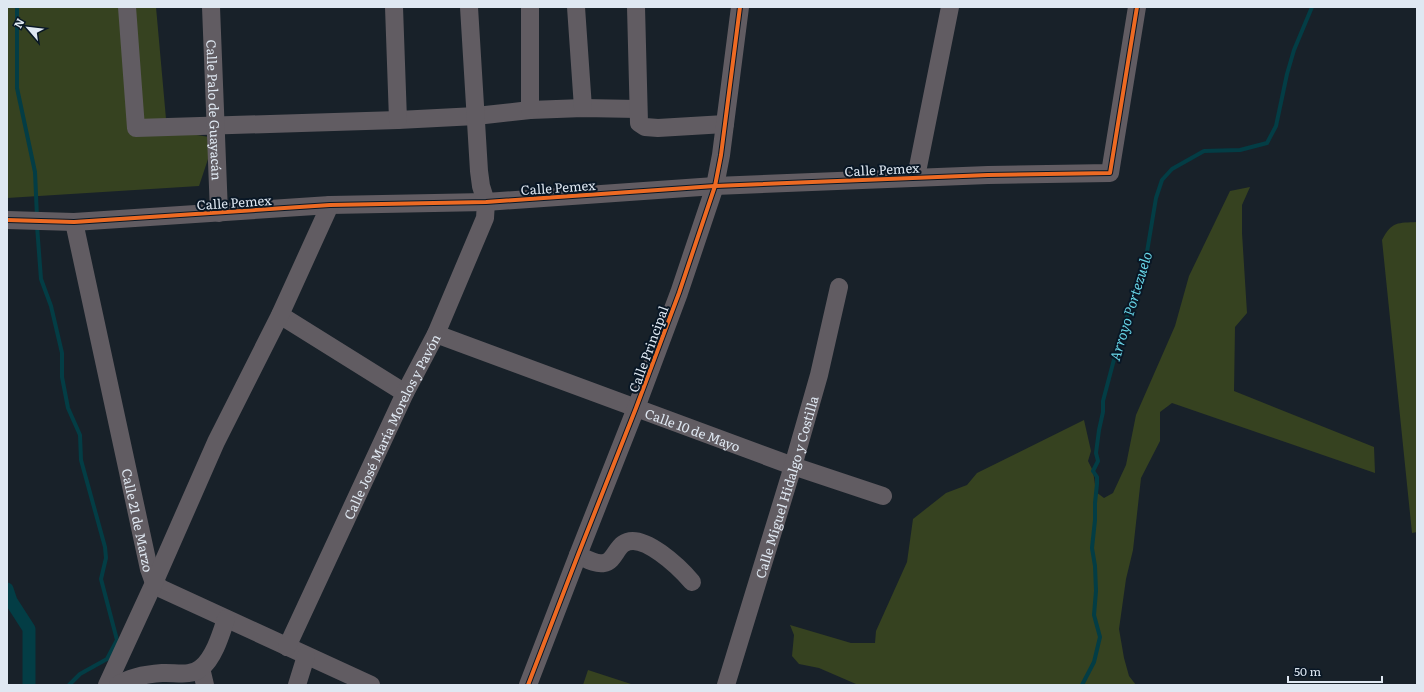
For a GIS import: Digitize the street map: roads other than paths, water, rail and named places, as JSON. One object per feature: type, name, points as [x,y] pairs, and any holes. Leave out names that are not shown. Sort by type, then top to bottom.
[{"type":"street","points":[[127,7],[136,128],[398,120],[476,116],[530,110],[583,108],[639,116]]},
{"type":"street","name":"Calle Palo de Guayacán","points":[[211,7],[220,213]]},
{"type":"street","points":[[394,7],[398,120]]},
{"type":"street","points":[[469,7],[479,171],[481,186],[486,202]]},
{"type":"street","points":[[530,7],[530,110]]},
{"type":"street","points":[[576,7],[583,108]]},
{"type":"street","points":[[636,7],[639,116],[645,127],[658,128],[725,124]]},
{"type":"street","name":"Calle Principal","points":[[528,685],[636,408],[679,293],[715,186],[725,124],[740,7]]},
{"type":"street","points":[[916,177],[950,7]]},
{"type":"street","name":"Calle Pemex","points":[[7,220],[74,222],[330,205],[486,202],[715,186],[916,177],[1110,173],[1137,7]]},
{"type":"street","name":"Calle José María Morelos y Pavón","points":[[288,647],[405,393],[436,334],[485,218],[486,202]]},
{"type":"street","points":[[107,685],[216,442],[280,315],[330,205]]},
{"type":"street","name":"Calle 21 de Marzo","points":[[74,222],[149,569],[154,583],[162,589],[371,685]]},
{"type":"street","name":"Calle Miguel Hidalgo y Costilla","points":[[726,685],[793,466],[819,374],[839,287]]},
{"type":"street","points":[[280,315],[405,393]]},
{"type":"street","name":"Calle 10 de Mayo","points":[[436,334],[793,466],[883,496]]},
{"type":"street","points":[[578,555],[594,562],[604,564],[610,561],[624,544],[629,541],[637,541],[663,555],[680,568],[692,582]]},
{"type":"street","points":[[118,685],[140,676],[163,673],[192,672],[203,677],[226,619]]},
{"type":"street","points":[[297,685],[306,656]]},
{"type":"waterway","points":[[17,7],[17,88],[35,172],[37,217]]},
{"type":"waterway","name":"Arroyo Portezuelo","points":[[1082,685],[1094,662],[1100,637],[1094,615],[1096,591],[1095,566],[1092,548],[1097,484],[1097,477],[1093,471],[1098,461],[1096,453],[1103,412],[1103,401],[1120,337],[1145,264],[1156,198],[1162,180],[1172,169],[1204,151],[1240,150],[1267,143],[1276,126],[1287,74],[1294,50],[1312,7]]},
{"type":"waterway","points":[[37,226],[41,279],[51,306],[62,353],[62,377],[68,408],[80,435],[81,460],[105,547],[106,558],[101,579],[117,640],[107,659],[80,674],[69,685]]},
{"type":"waterway","points":[[7,589],[11,601],[29,629],[29,685]]}]
